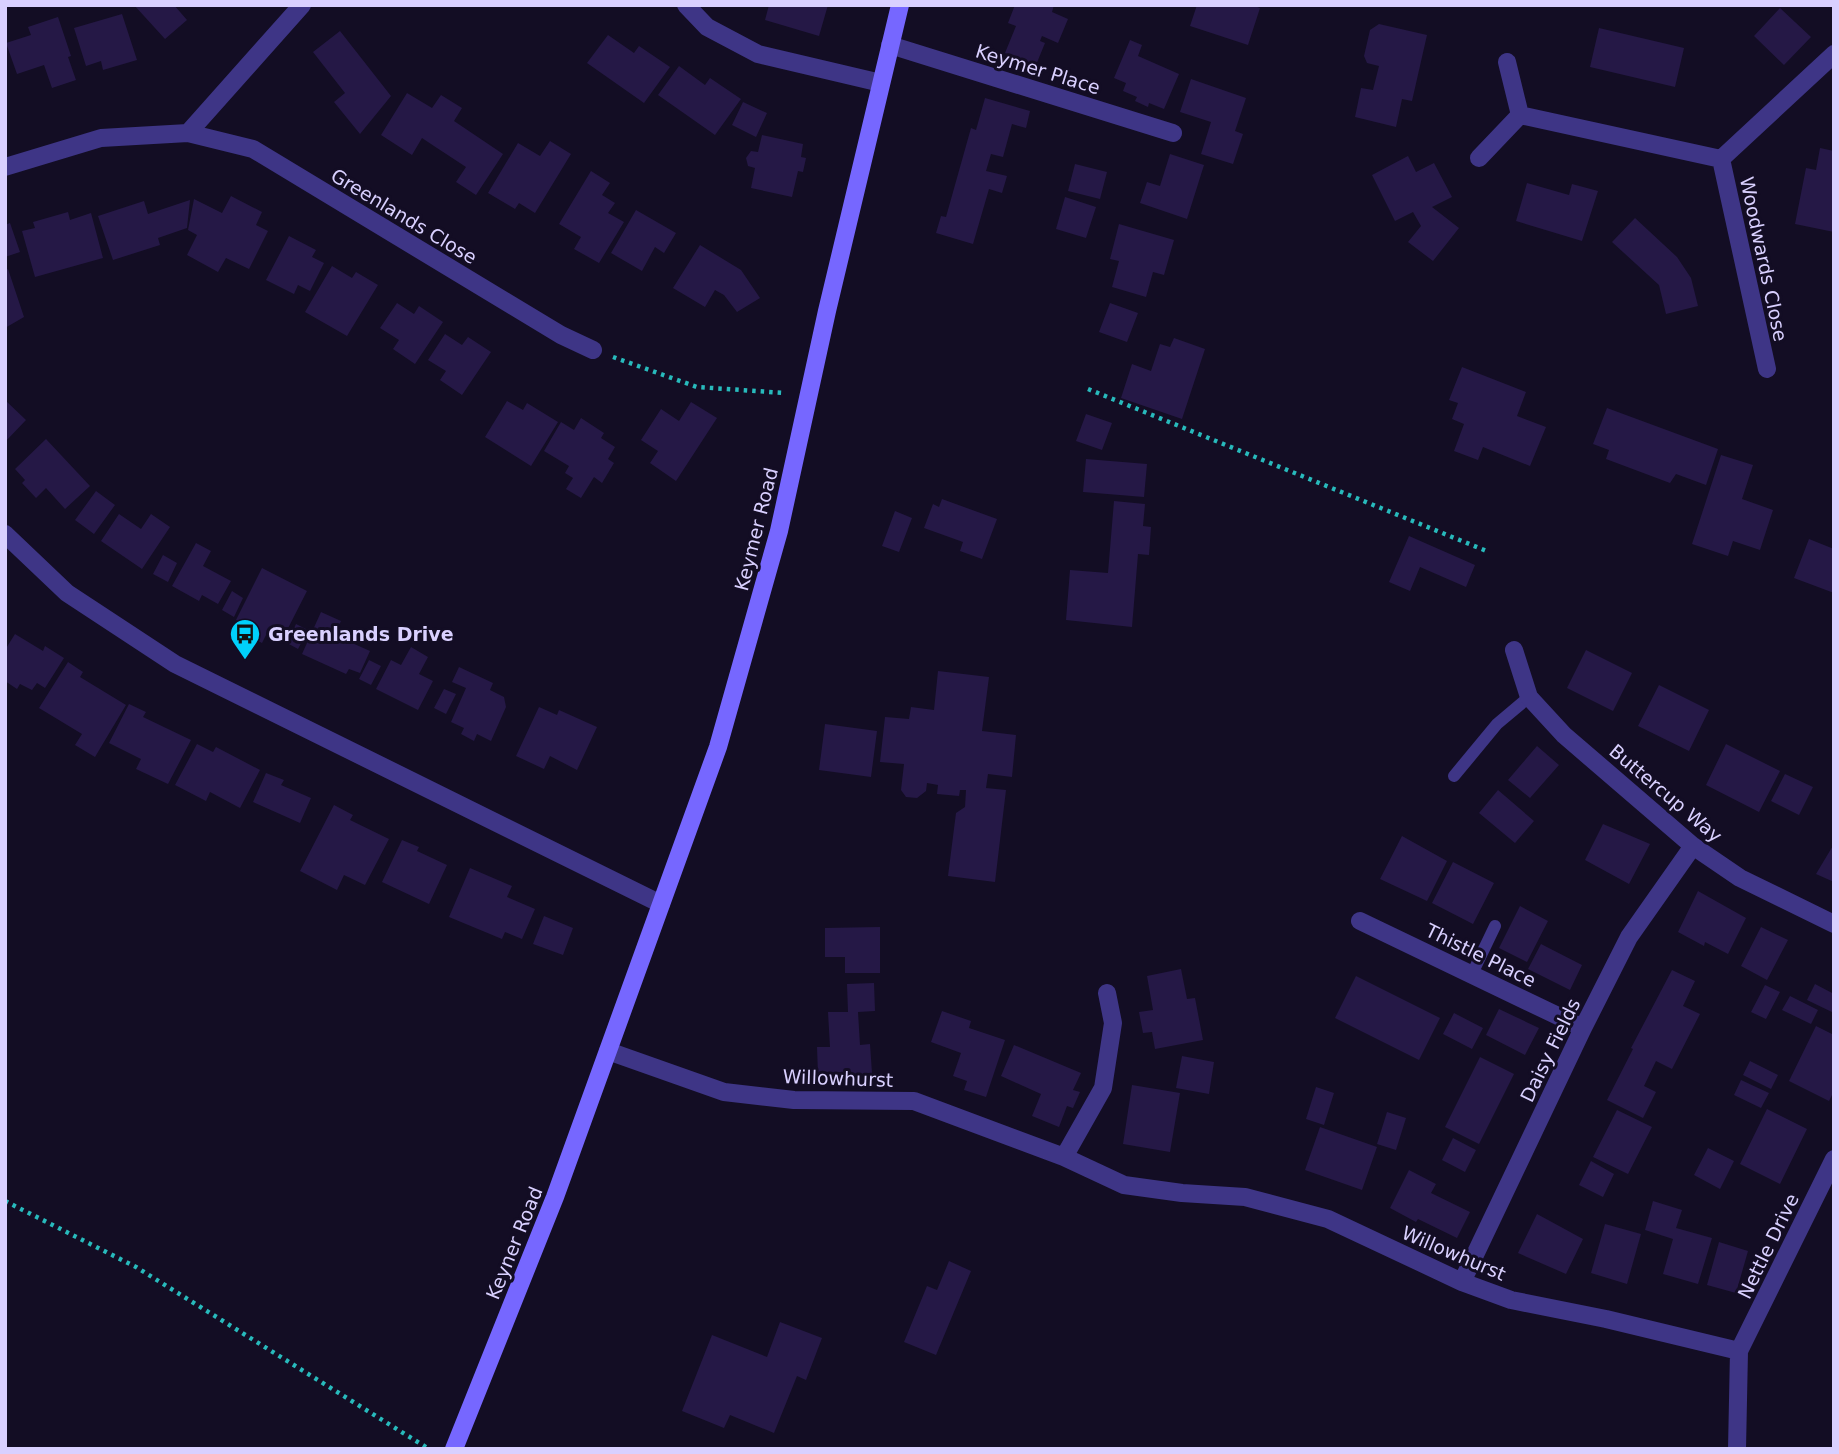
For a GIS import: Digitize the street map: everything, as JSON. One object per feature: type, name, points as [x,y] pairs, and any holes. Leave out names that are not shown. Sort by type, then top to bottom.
[{"type":"street","points":[[188,133],[302,5]]},
{"type":"street","points":[[686,5],[706,27],[758,54],[881,83]]},
{"type":"street","name":"Keymer Road","points":[[608,1051],[721,734],[779,531],[900,5]]},
{"type":"street","name":"Keymer Place","points":[[890,45],[1173,133]]},
{"type":"street","name":"Woodwards Close","points":[[1721,159],[1834,54]]},
{"type":"street","points":[[1479,158],[1520,115],[1507,62]]},
{"type":"street","name":"Woodwards Close","points":[[1520,115],[1721,159]]},
{"type":"street","name":"Greenlands Close","points":[[5,167],[101,138],[188,133],[253,149],[549,328],[593,349]]},
{"type":"street","name":"Woodwards Close","points":[[1721,159],[1767,369]]},
{"type":"street","points":[[5,534],[67,593],[175,664],[662,904]]},
{"type":"street","name":"Buttercup Way","points":[[1514,650],[1529,697],[1563,734],[1693,846],[1740,878],[1834,924]]},
{"type":"street","name":"Daisy Fields","points":[[1462,1282],[1629,937],[1693,846]]},
{"type":"street","name":"Thistle Place","points":[[1360,921],[1583,1028]]},
{"type":"street","points":[[1064,1157],[1103,1088],[1113,1023],[1107,993]]},
{"type":"street","name":"Willowhurst","points":[[608,1051],[724,1092],[794,1100],[914,1101],[1064,1157],[1124,1185],[1182,1193],[1245,1197],[1328,1219],[1462,1282],[1511,1300],[1606,1319],[1740,1351]]},
{"type":"street","name":"Keyner Road","points":[[454,1449],[555,1197],[608,1051]]},
{"type":"street","name":"Nettle Drive","points":[[1740,1351],[1834,1159]]},
{"type":"street","points":[[1737,1449],[1740,1351]]},
{"type":"lane","points":[[1454,776],[1497,724],[1529,697]]},
{"type":"lane","points":[[1472,974],[1495,926]]},
{"type":"path","points":[[593,349],[697,387],[810,395]]},
{"type":"path","points":[[1088,389],[1489,552]]},
{"type":"path","points":[[5,1201],[136,1267],[429,1449]]},
{"type":"building","points":[[134,5],[174,5],[187,20],[165,39]]},
{"type":"building","points":[[769,5],[828,5],[819,36],[765,20]]},
{"type":"building","points":[[1015,5],[1054,5],[1052,12],[1068,19],[1058,43],[1042,36],[1040,41],[1045,43],[1036,65],[1005,53],[1016,26],[1008,23]]},
{"type":"building","points":[[1197,5],[1252,5],[1260,8],[1248,45],[1190,26]]},
{"type":"building","points":[[1780,8],[1811,37],[1784,65],[1754,36]]},
{"type":"building","points":[[122,14],[137,60],[103,70],[101,61],[86,66],[74,28]]},
{"type":"building","points":[[58,17],[76,80],[52,88],[44,65],[17,74],[6,43],[31,35],[28,27]]},
{"type":"building","points":[[1379,24],[1427,35],[1412,101],[1402,99],[1396,127],[1355,117],[1361,88],[1373,90],[1379,66],[1367,63],[1364,56],[1370,30]]},
{"type":"building","points":[[1599,28],[1684,48],[1675,87],[1590,67]]},
{"type":"building","points":[[340,31],[391,96],[360,134],[334,102],[345,93],[313,52]]},
{"type":"building","points":[[608,35],[634,53],[639,46],[670,67],[644,103],[587,63]]},
{"type":"building","points":[[1130,40],[1142,45],[1138,56],[1179,74],[1164,109],[1149,103],[1148,107],[1135,101],[1137,97],[1123,91],[1126,83],[1114,78]]},
{"type":"building","points":[[679,66],[705,85],[710,78],[741,99],[715,135],[658,95]]},
{"type":"building","points":[[1191,79],[1246,98],[1235,131],[1243,134],[1233,164],[1201,154],[1211,122],[1180,112]]},
{"type":"building","points":[[407,93],[432,108],[441,95],[462,108],[454,121],[503,154],[476,195],[456,182],[466,167],[422,138],[412,155],[381,135]]},
{"type":"building","points":[[985,98],[1030,111],[1026,128],[1012,124],[1003,157],[991,154],[986,171],[1007,176],[1002,193],[989,189],[973,244],[936,233],[941,216],[946,217],[971,128],[976,130]]},
{"type":"building","points":[[743,102],[767,113],[756,137],[732,125]]},
{"type":"building","points":[[762,135],[803,144],[801,157],[806,158],[803,172],[798,171],[792,197],[751,188],[755,168],[748,166],[746,158],[751,151],[758,152]]},
{"type":"building","points":[[550,141],[571,154],[535,213],[519,203],[515,209],[488,193],[518,143],[540,156]]},
{"type":"building","points":[[1820,148],[1834,151],[1834,232],[1795,224],[1806,168],[1816,170]]},
{"type":"building","points":[[1170,154],[1204,165],[1187,219],[1140,203],[1147,182],[1160,186]]},
{"type":"building","points":[[1408,156],[1416,172],[1434,163],[1452,197],[1432,207],[1459,228],[1433,261],[1408,242],[1421,226],[1413,212],[1395,221],[1372,175]]},
{"type":"building","points":[[1075,164],[1107,172],[1100,199],[1068,191]]},
{"type":"building","points":[[591,171],[610,183],[602,195],[615,203],[608,213],[624,222],[599,263],[574,249],[581,237],[559,224]]},
{"type":"building","points":[[1527,183],[1569,195],[1572,184],[1598,191],[1582,241],[1516,221]]},
{"type":"building","points":[[231,196],[262,212],[256,225],[268,231],[249,269],[226,258],[218,272],[187,255],[197,235],[188,230],[194,199],[222,213]]},
{"type":"building","points":[[1065,197],[1096,207],[1086,238],[1056,229]]},
{"type":"building","points":[[190,200],[187,228],[158,238],[160,245],[113,260],[98,216],[144,201],[148,214]]},
{"type":"building","points":[[636,210],[676,233],[664,253],[655,247],[642,271],[611,253]]},
{"type":"building","points":[[68,212],[70,220],[91,213],[103,258],[35,277],[22,231],[35,228],[33,222]]},
{"type":"building","points":[[1635,218],[1677,257],[1691,278],[1698,306],[1666,314],[1659,285],[1612,242]]},
{"type":"building","points":[[10,223],[20,252],[5,257],[5,225]]},
{"type":"building","points":[[1119,224],[1174,240],[1164,275],[1153,272],[1146,297],[1112,287],[1119,261],[1110,259]]},
{"type":"building","points":[[289,236],[316,250],[312,257],[324,263],[310,291],[298,285],[294,294],[266,280]]},
{"type":"building","points":[[700,245],[741,270],[760,298],[737,312],[724,295],[715,290],[705,307],[673,288]]},
{"type":"building","points":[[332,266],[352,278],[356,272],[378,285],[347,336],[305,312]]},
{"type":"building","points":[[8,269],[24,317],[5,328],[5,271]]},
{"type":"building","points":[[397,303],[414,314],[419,306],[443,322],[415,364],[393,349],[399,340],[380,328]]},
{"type":"building","points":[[1110,303],[1138,313],[1127,342],[1099,332]]},
{"type":"building","points":[[445,334],[462,345],[468,337],[491,352],[462,395],[440,380],[446,371],[428,360]]},
{"type":"building","points":[[1174,338],[1205,349],[1182,419],[1121,398],[1132,364],[1151,371],[1160,344],[1170,347]]},
{"type":"building","points":[[1462,367],[1526,392],[1517,416],[1546,427],[1530,466],[1483,447],[1478,460],[1454,451],[1464,424],[1452,419],[1458,403],[1449,400]]},
{"type":"building","points":[[5,400],[26,420],[5,442]]},
{"type":"building","points":[[507,401],[523,410],[527,403],[558,422],[531,466],[485,437]]},
{"type":"building","points":[[691,402],[717,418],[676,481],[650,463],[658,451],[641,440],[661,409],[679,421]]},
{"type":"building","points":[[1607,408],[1718,449],[1706,485],[1676,474],[1670,483],[1606,459],[1609,450],[1593,444]]},
{"type":"building","points":[[1086,414],[1112,423],[1102,450],[1076,441]]},
{"type":"building","points":[[581,418],[604,433],[601,438],[615,447],[608,459],[614,463],[602,483],[594,477],[581,498],[566,489],[573,478],[565,473],[569,466],[544,451],[561,422],[574,430]]},
{"type":"building","points":[[46,439],[90,486],[65,509],[46,488],[36,498],[22,483],[25,480],[15,469]]},
{"type":"building","points":[[1721,455],[1753,465],[1742,499],[1773,510],[1760,550],[1733,541],[1728,556],[1692,544]]},
{"type":"building","points":[[1086,459],[1147,464],[1144,497],[1083,492]]},
{"type":"building","points":[[96,491],[115,505],[94,534],[75,520]]},
{"type":"building","points":[[942,499],[997,519],[982,559],[960,551],[963,542],[924,528],[933,504],[939,507]]},
{"type":"building","points":[[1114,501],[1145,504],[1143,526],[1151,527],[1149,555],[1138,554],[1132,627],[1066,620],[1070,570],[1108,573]]},
{"type":"building","points":[[895,511],[912,518],[899,552],[882,546]]},
{"type":"building","points":[[119,514],[141,529],[151,514],[170,527],[142,569],[101,541]]},
{"type":"building","points":[[1409,536],[1475,565],[1466,587],[1420,567],[1410,591],[1389,582]]},
{"type":"building","points":[[1809,539],[1834,549],[1834,593],[1794,578]]},
{"type":"building","points":[[196,543],[211,551],[203,566],[231,581],[218,604],[202,595],[199,601],[172,586]]},
{"type":"building","points":[[163,555],[177,563],[168,582],[153,574]]},
{"type":"building","points":[[262,568],[307,591],[281,642],[266,635],[262,643],[249,636],[253,629],[236,620]]},
{"type":"building","points":[[232,591],[243,598],[234,617],[222,610]]},
{"type":"building","points":[[321,612],[341,621],[334,635],[370,651],[360,673],[349,669],[346,674],[302,654]]},
{"type":"building","points":[[296,624],[308,630],[298,649],[287,643]]},
{"type":"building","points":[[15,634],[43,651],[45,646],[64,658],[45,688],[37,683],[32,690],[20,684],[17,689],[5,681],[5,650]]},
{"type":"building","points":[[411,647],[428,657],[419,674],[433,681],[418,710],[376,689],[391,660],[401,665]]},
{"type":"building","points":[[1586,650],[1632,673],[1613,711],[1567,688]]},
{"type":"building","points":[[369,660],[381,666],[371,685],[359,679]]},
{"type":"building","points":[[68,662],[83,672],[80,677],[126,705],[95,757],[75,745],[82,734],[39,708]]},
{"type":"building","points":[[459,667],[493,683],[490,690],[504,697],[506,707],[491,741],[477,734],[474,741],[461,734],[464,728],[451,722],[466,688],[452,682]]},
{"type":"building","points":[[938,671],[989,677],[982,731],[1016,735],[1012,777],[988,774],[986,788],[1006,790],[995,882],[948,876],[956,813],[965,807],[966,790],[960,790],[959,796],[937,794],[938,785],[927,783],[926,791],[917,798],[906,797],[901,790],[904,764],[880,762],[885,717],[909,719],[911,707],[934,710]]},
{"type":"building","points":[[1659,685],[1709,710],[1689,751],[1638,726]]},
{"type":"building","points":[[444,689],[456,694],[446,714],[434,708]]},
{"type":"building","points":[[129,704],[146,712],[143,717],[191,740],[168,784],[136,769],[141,759],[109,743]]},
{"type":"building","points":[[539,707],[557,715],[559,710],[597,727],[577,770],[550,756],[544,769],[516,756]]},
{"type":"building","points":[[825,724],[877,731],[871,777],[819,770]]},
{"type":"building","points":[[197,744],[213,752],[216,747],[260,770],[240,808],[210,792],[206,801],[175,785]]},
{"type":"building","points":[[1726,744],[1780,771],[1759,812],[1706,785]]},
{"type":"building","points":[[1537,746],[1559,765],[1530,798],[1508,780]]},
{"type":"building","points":[[266,773],[284,780],[281,785],[311,798],[300,823],[253,802]]},
{"type":"building","points":[[1785,774],[1813,787],[1799,815],[1771,801]]},
{"type":"building","points":[[1498,790],[1534,821],[1515,843],[1479,813]]},
{"type":"building","points":[[334,805],[353,815],[350,820],[389,839],[365,885],[344,875],[337,890],[300,871]]},
{"type":"building","points":[[1603,824],[1650,844],[1629,884],[1585,860]]},
{"type":"building","points":[[1402,836],[1447,861],[1427,901],[1380,879]]},
{"type":"building","points":[[402,840],[419,847],[417,851],[447,865],[429,904],[382,882]]},
{"type":"building","points":[[1834,844],[1834,882],[1816,874]]},
{"type":"building","points":[[1453,862],[1494,883],[1473,924],[1432,903]]},
{"type":"building","points":[[470,868],[512,886],[507,897],[535,909],[522,939],[505,932],[502,939],[449,917]]},
{"type":"building","points":[[1698,891],[1746,918],[1728,954],[1705,942],[1704,946],[1678,932]]},
{"type":"building","points":[[1520,906],[1548,921],[1527,962],[1499,948]]},
{"type":"building","points":[[544,916],[573,928],[563,955],[533,944]]},
{"type":"building","points":[[880,927],[880,973],[845,973],[845,957],[825,957],[825,928]]},
{"type":"building","points":[[1761,927],[1788,940],[1767,980],[1741,966]]},
{"type":"building","points":[[1541,944],[1582,965],[1570,990],[1528,969]]},
{"type":"building","points":[[1181,969],[1187,999],[1195,998],[1203,1040],[1155,1049],[1152,1032],[1143,1033],[1139,1012],[1153,1010],[1147,976]]},
{"type":"building","points":[[1672,970],[1695,981],[1683,1006],[1700,1014],[1672,1069],[1656,1061],[1644,1086],[1656,1092],[1643,1118],[1607,1100]]},
{"type":"building","points":[[1356,976],[1440,1018],[1419,1060],[1335,1018]]},
{"type":"building","points":[[874,983],[875,1011],[858,1012],[860,1045],[870,1044],[872,1073],[868,1073],[866,1078],[849,1079],[848,1072],[818,1074],[817,1047],[830,1047],[828,1012],[848,1012],[847,984]]},
{"type":"building","points":[[1815,984],[1834,994],[1834,1013],[1807,1000]]},
{"type":"building","points":[[1765,985],[1780,992],[1766,1019],[1751,1012]]},
{"type":"building","points":[[1790,996],[1818,1010],[1811,1024],[1782,1010]]},
{"type":"building","points":[[1499,1009],[1539,1028],[1525,1055],[1486,1035]]},
{"type":"building","points":[[942,1011],[971,1021],[969,1028],[1005,1040],[986,1097],[964,1090],[967,1081],[953,1076],[961,1053],[931,1042]]},
{"type":"building","points":[[1454,1013],[1483,1028],[1472,1049],[1443,1034]]},
{"type":"building","points":[[1816,1026],[1834,1035],[1834,1091],[1829,1101],[1789,1081]]},
{"type":"building","points":[[1014,1045],[1081,1073],[1073,1090],[1080,1092],[1073,1108],[1067,1106],[1059,1127],[1032,1116],[1041,1094],[1001,1076]]},
{"type":"building","points":[[1182,1056],[1214,1062],[1209,1094],[1176,1088]]},
{"type":"building","points":[[1480,1057],[1514,1074],[1479,1144],[1445,1127]]},
{"type":"building","points":[[1750,1061],[1778,1075],[1771,1089],[1743,1075]]},
{"type":"building","points":[[1741,1080],[1769,1093],[1761,1108],[1734,1095]]},
{"type":"building","points":[[1132,1085],[1180,1093],[1170,1152],[1123,1144]]},
{"type":"building","points":[[1316,1087],[1334,1093],[1324,1125],[1306,1119]]},
{"type":"building","points":[[1767,1109],[1807,1129],[1780,1184],[1740,1164]]},
{"type":"building","points":[[1617,1110],[1652,1127],[1628,1174],[1593,1157]]},
{"type":"building","points":[[1387,1112],[1406,1118],[1396,1150],[1377,1144]]},
{"type":"building","points":[[1320,1127],[1377,1147],[1362,1190],[1305,1170]]},
{"type":"building","points":[[1453,1138],[1476,1150],[1465,1172],[1442,1160]]},
{"type":"building","points":[[1708,1148],[1734,1161],[1720,1189],[1694,1175]]},
{"type":"building","points":[[1591,1161],[1614,1174],[1603,1197],[1579,1185]]},
{"type":"building","points":[[1409,1170],[1436,1184],[1431,1193],[1470,1212],[1457,1238],[1418,1219],[1416,1222],[1390,1208]]},
{"type":"building","points":[[1653,1201],[1682,1210],[1676,1228],[1712,1238],[1698,1284],[1663,1274],[1673,1239],[1645,1230]]},
{"type":"building","points":[[1537,1214],[1583,1239],[1566,1274],[1518,1253]]},
{"type":"building","points":[[1605,1224],[1641,1234],[1627,1284],[1591,1273]]},
{"type":"building","points":[[1719,1242],[1748,1251],[1736,1293],[1707,1285]]},
{"type":"building","points":[[949,1261],[971,1271],[936,1355],[904,1342],[927,1286],[937,1290]]},
{"type":"building","points":[[780,1322],[822,1338],[806,1380],[797,1376],[774,1433],[730,1415],[724,1428],[682,1411],[712,1335],[767,1357]]},
{"type":"place","name":"Greenlands Drive","points":[[245,661]]}]
